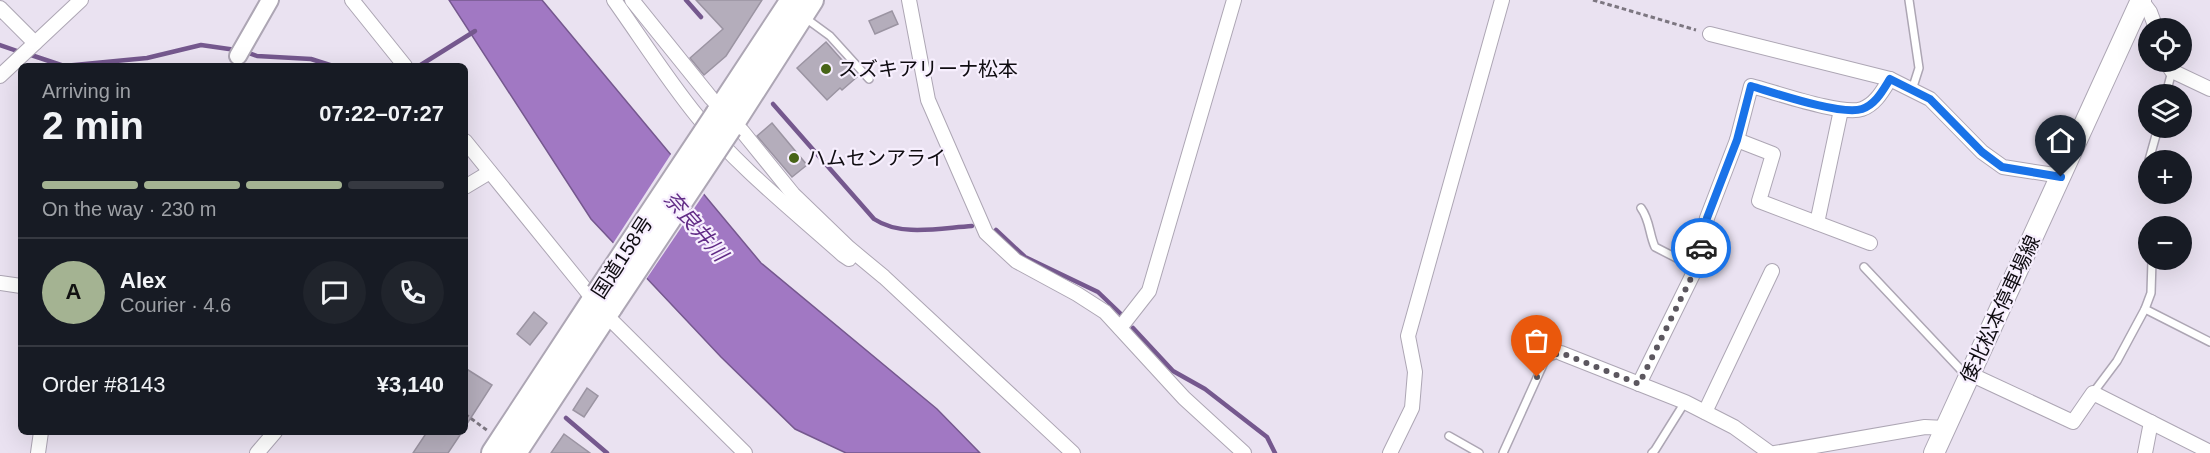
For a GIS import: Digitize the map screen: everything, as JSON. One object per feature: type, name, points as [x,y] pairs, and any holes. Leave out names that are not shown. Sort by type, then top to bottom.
[{"type":"highway","name":"国道158号","points":[[514,453],[602,304],[802,5]]},
{"type":"highway","name":"国道158号","points":[[491,443],[602,304]]},
{"type":"main road","name":"倭北松本停車場線","points":[[1934,453],[2141,0]]},
{"type":"street","points":[[0,76],[81,0]]},
{"type":"street","points":[[235,61],[270,0]]},
{"type":"street","points":[[352,0],[403,63]]},
{"type":"street","points":[[614,0],[697,116],[732,153],[843,255],[884,278]]},
{"type":"street","points":[[632,0],[725,118],[793,194],[1073,453]]},
{"type":"street","points":[[909,0],[928,100],[986,233],[1016,261],[1105,312],[1184,398],[1244,453]]},
{"type":"street","points":[[1120,328],[1149,291],[1234,0]]},
{"type":"street","points":[[1390,453],[1412,408],[1415,372],[1408,336],[1502,0]]},
{"type":"street","points":[[2141,0],[2152,18]]},
{"type":"street","points":[[0,8],[35,43]]},
{"type":"street","points":[[1710,34],[1890,79],[1930,99],[1982,152],[2002,167],[2061,177]]},
{"type":"street","points":[[2180,72],[2210,89]]},
{"type":"street","points":[[1639,384],[1696,268],[1707,218],[1737,140],[1751,86],[1846,112],[1863,109],[1878,98],[1890,79]]},
{"type":"street","points":[[1817,223],[1841,110]]},
{"type":"street","points":[[1737,140],[1773,154],[1759,201],[1870,243]]},
{"type":"street","points":[[468,145],[602,304],[745,453]]},
{"type":"street","points":[[468,185],[490,172]]},
{"type":"street","points":[[1705,412],[1772,271]]},
{"type":"street","points":[[0,284],[18,286]]},
{"type":"street","points":[[1561,353],[1685,402],[1734,427],[1770,453]]},
{"type":"street","points":[[1970,374],[2073,422],[2093,393],[2210,452]]},
{"type":"street","points":[[2145,453],[2151,422]]},
{"type":"street","points":[[1775,453],[1925,427],[1945,428]]},
{"type":"street","points":[[38,453],[41,435]]},
{"type":"street","points":[[257,453],[272,435]]},
{"type":"lane","points":[[1909,0],[1919,68],[1912,90]]},
{"type":"lane","points":[[802,5],[813,22],[830,36],[869,80]]},
{"type":"lane","points":[[1641,208],[1647,216],[1649,234],[1655,247],[1696,268]]},
{"type":"lane","points":[[1864,267],[1961,370],[1970,374]]},
{"type":"lane","points":[[2093,393],[2117,360],[2145,309],[2151,293],[2152,270]]},
{"type":"lane","points":[[2145,309],[2210,342]]},
{"type":"lane","points":[[1503,453],[1546,357],[1561,353]]},
{"type":"lane","points":[[1652,453],[1685,402]]},
{"type":"lane","points":[[1449,436],[1479,453]]},
{"type":"path","points":[[1593,0],[1710,34]]},
{"type":"path","points":[[468,417],[491,443]]},
{"type":"water","name":"奈良井川","points":[[449,0],[542,0],[761,263],[937,409],[980,453],[846,453],[795,429],[721,357],[591,219]]},
{"type":"pier","points":[[673,151],[706,191],[645,281],[612,245]]},
{"type":"building","points":[[696,0],[762,0],[726,56],[704,75],[690,58],[723,29]]},
{"type":"building","points":[[892,11],[898,24],[875,34],[869,21]]},
{"type":"building","points":[[826,42],[857,77],[827,100],[797,68]]},
{"type":"building","points":[[772,123],[807,165],[792,177],[757,136]]},
{"type":"building","points":[[534,312],[547,323],[530,345],[517,334]]},
{"type":"building","points":[[468,370],[492,385],[468,422]]},
{"type":"building","points":[[587,388],[598,396],[584,417],[573,410]]},
{"type":"building","points":[[564,434],[590,453],[551,453]]},
{"type":"building","points":[[425,435],[460,435],[448,453],[413,453]]},
{"type":"waterway","points":[[686,0],[701,17]]},
{"type":"waterway","points":[[424,63],[475,31]]},
{"type":"waterway","points":[[0,45],[20,52]]},
{"type":"waterway","points":[[95,63],[147,58],[201,45],[243,51],[257,56],[311,59],[324,63]]},
{"type":"waterway","points":[[28,54],[55,63]]},
{"type":"waterway","points":[[773,104],[874,219],[885,225],[908,230],[972,226]]},
{"type":"waterway","points":[[996,230],[1025,257],[1098,292],[1122,315]]},
{"type":"waterway","points":[[1133,328],[1173,371],[1205,389],[1267,437],[1275,453]]},
{"type":"waterway","points":[[566,418],[607,453]]},
{"type":"way so far","points":[[1537,377],[1546,357],[1561,353],[1639,384],[1696,268],[1701,248]]},
{"type":"place","name":"スズキアリーナ松本","points":[[826,69]]},
{"type":"place","name":"ハムセンアライ","points":[[794,158]]},
{"type":"route","points":[[1701,248],[1707,218],[1737,140],[1751,86],[1846,112],[1863,109],[1878,98],[1890,79],[1930,99],[1982,152],[2002,167],[2061,177]]}]
